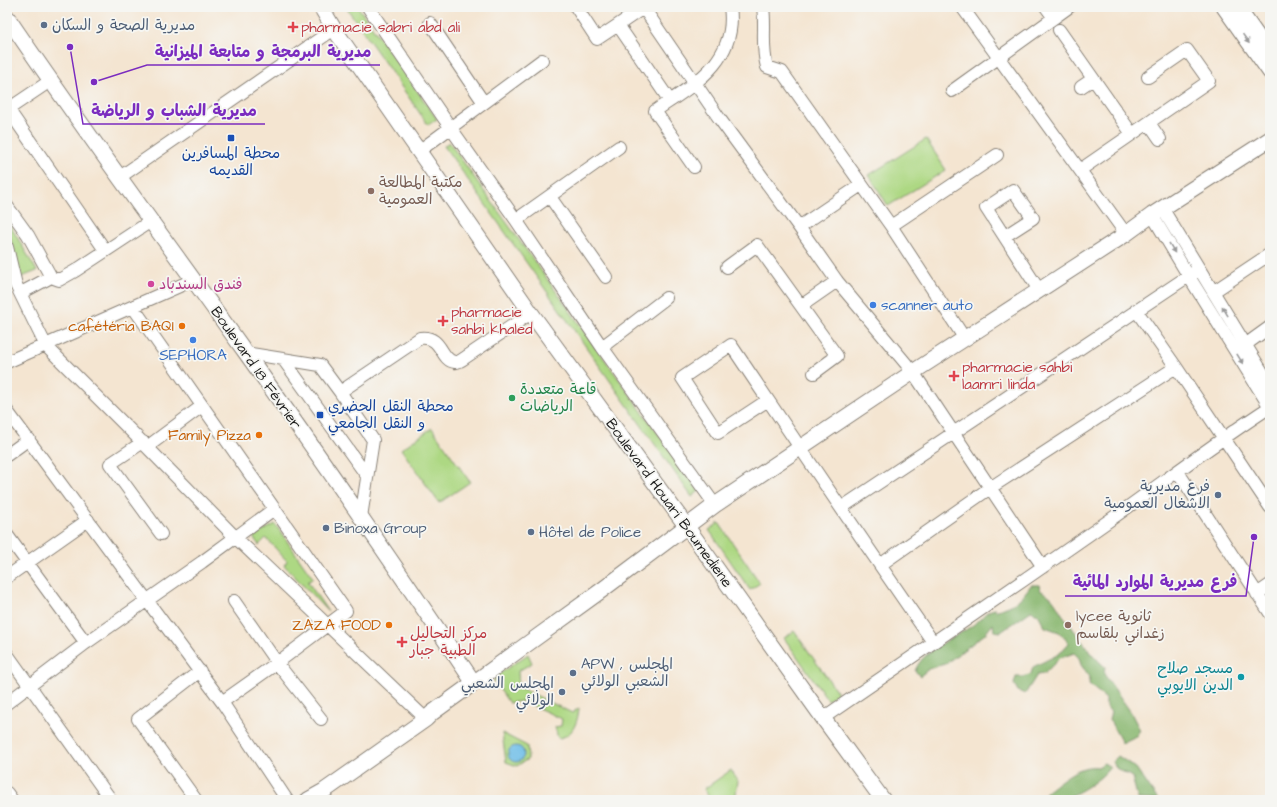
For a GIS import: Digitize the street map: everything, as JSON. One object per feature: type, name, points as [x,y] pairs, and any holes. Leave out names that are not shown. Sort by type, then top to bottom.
[{"type":"main road","name":"Boulevard Houari Boumediene","points":[[321,7],[334,29],[531,313],[687,526],[883,800]]},
{"type":"main road","points":[[1224,7],[1270,72]]},
{"type":"main road","points":[[1237,7],[1270,54]]},
{"type":"main road","name":"Boulevard 18 Février","points":[[7,17],[50,81],[246,353],[361,517],[474,683]]},
{"type":"main road","points":[[308,800],[327,795],[432,713],[602,590],[715,505],[913,372],[1126,234],[1157,211],[1270,139]]},
{"type":"street","points":[[368,7],[516,220],[602,348],[715,505]]},
{"type":"street","points":[[576,7],[598,39],[643,7],[836,281],[913,372],[1043,567]]},
{"type":"street","points":[[694,167],[655,111],[712,69],[724,51],[730,30],[730,7]]},
{"type":"street","points":[[763,7],[765,16],[764,53],[767,67],[782,72],[891,226],[965,339]]},
{"type":"street","points":[[962,7],[1126,234]]},
{"type":"street","points":[[1046,7],[1054,18]]},
{"type":"street","points":[[952,91],[1069,7]]},
{"type":"street","points":[[430,23],[484,103]]},
{"type":"street","points":[[618,25],[670,101]]},
{"type":"street","points":[[120,177],[334,29]]},
{"type":"street","points":[[1059,30],[1132,134]]},
{"type":"street","points":[[1080,170],[1209,80],[1187,50],[1148,78]]},
{"type":"street","points":[[419,151],[542,60]]},
{"type":"street","points":[[1081,87],[1093,79]]},
{"type":"street","points":[[50,81],[8,109],[105,250]]},
{"type":"street","points":[[1149,123],[1160,139]]},
{"type":"street","points":[[516,220],[619,148]]},
{"type":"street","points":[[891,226],[997,154]]},
{"type":"street","points":[[799,227],[861,184]]},
{"type":"street","points":[[550,197],[606,277]]},
{"type":"street","points":[[7,206],[28,235],[51,277]]},
{"type":"street","points":[[1157,211],[1214,292],[1270,385]]},
{"type":"street","points":[[823,718],[1043,567],[1178,472],[1224,437],[1270,407],[1188,275],[1157,211]]},
{"type":"street","points":[[15,288],[51,277],[59,280],[151,221]]},
{"type":"street","points":[[1005,236],[1039,290]]},
{"type":"street","points":[[727,267],[757,245],[837,356],[814,373]]},
{"type":"street","points":[[7,247],[15,288],[46,346],[236,538],[426,718]]},
{"type":"street","points":[[1214,292],[1270,254]]},
{"type":"street","points":[[841,508],[1198,269]]},
{"type":"street","points":[[7,362],[193,280]]},
{"type":"street","points":[[801,306],[836,281]]},
{"type":"street","points":[[602,348],[666,298]]},
{"type":"street","points":[[133,307],[346,611],[329,625],[222,702]]},
{"type":"street","points":[[1136,310],[1224,437],[1270,507]]},
{"type":"street","points":[[340,392],[420,338],[428,337],[434,340],[448,358],[452,362],[456,363],[531,313]]},
{"type":"street","points":[[1245,345],[1270,328]]},
{"type":"street","points":[[768,400],[718,433],[682,378],[731,345],[933,642]]},
{"type":"street","points":[[246,353],[320,365],[340,392],[372,440],[361,517]]},
{"type":"street","points":[[283,359],[367,476]]},
{"type":"street","points":[[880,565],[990,488],[1176,367]]},
{"type":"street","points":[[161,534],[110,464],[145,445],[202,406]]},
{"type":"street","points":[[7,411],[200,671],[287,800]]},
{"type":"street","points":[[7,455],[29,439]]},
{"type":"street","points":[[1178,472],[1270,613]]},
{"type":"street","points":[[7,703],[86,643],[236,538],[274,509]]},
{"type":"street","points":[[7,577],[88,520]]},
{"type":"street","points":[[7,535],[86,643]]},
{"type":"street","points":[[1257,594],[1270,584]]},
{"type":"street","points":[[234,601],[277,663],[321,719]]},
{"type":"street","points":[[7,654],[111,800]]},
{"type":"street","points":[[196,800],[138,719],[200,671]]},
{"type":"street","points":[[7,793],[12,800]]},
{"type":"green space","points":[[346,7],[358,7],[437,119],[428,125]]},
{"type":"green space","points":[[926,139],[946,170],[888,206],[869,175]]},
{"type":"green space","points":[[449,142],[699,491],[692,497],[444,146]]},
{"type":"green space","points":[[7,220],[37,271],[19,278]]},
{"type":"green space","points":[[432,428],[470,482],[439,503],[401,449]]},
{"type":"green space","points":[[719,523],[760,583],[750,590],[709,530]]},
{"type":"green space","points":[[275,524],[313,578],[308,582],[328,612],[284,565],[287,561],[266,538],[259,545],[253,537]]},
{"type":"green space","points":[[1031,585],[1039,585],[1041,591],[1053,599],[1084,644],[1105,667],[1104,674],[1130,711],[1140,730],[1136,736],[1122,743],[1109,719],[1111,712],[1106,707],[1106,699],[1089,684],[1090,677],[1081,665],[1079,658],[1074,653],[1060,658],[1044,674],[1037,675],[1025,694],[1018,691],[1014,684],[1016,677],[1024,677],[1031,674],[1033,667],[1059,654],[1069,643],[1059,632],[1045,627],[1038,614],[1031,611],[1001,632],[994,631],[993,624],[985,634],[945,664],[930,668],[920,676],[915,671],[926,655],[934,649],[970,627],[989,611],[995,609],[996,611],[1013,604]]},
{"type":"green space","points":[[794,631],[838,693],[828,700],[784,638]]},
{"type":"green space","points":[[528,654],[532,663],[518,671],[519,687],[572,713],[579,708],[574,728],[563,737],[558,738],[555,727],[561,726],[562,719],[523,701],[509,703],[494,681],[496,676]]},
{"type":"green space","points":[[502,733],[527,746],[528,759],[517,766],[506,762]]},
{"type":"green space","points":[[1118,756],[1136,768],[1158,800],[1138,799],[1132,777],[1116,768],[1113,761]]},
{"type":"green space","points":[[1104,763],[1110,767],[1101,777],[1089,786],[1063,799],[1044,800],[1046,792],[1070,774],[1084,768],[1098,767]]},
{"type":"green space","points":[[731,770],[738,781],[735,800],[711,800],[704,789]]},
{"type":"water","points":[[516,746],[522,748],[524,754],[522,760],[516,762],[510,760],[508,754],[510,748]]},
{"type":"place","name":"مديرية الصحة و السكان","points":[[44,25]]},
{"type":"place","name":"pharmacie sabri abd ali","points":[[293,27]]},
{"type":"place","name":"مديرية الشباب و الرياضة","points":[[70,47]]},
{"type":"place","name":"مديرية البرمجة و متابعة الميزانية","points":[[94,82]]},
{"type":"place","name":"محطة المسافرين القديمه","points":[[231,138]]},
{"type":"place","name":"مكتبة المطالعة العمومية","points":[[371,191]]},
{"type":"place","name":"فندق السندباد","points":[[151,284]]},
{"type":"place","name":"scanner auto","points":[[873,305]]},
{"type":"place","name":"pharmacie sahbi khaled","points":[[443,321]]},
{"type":"place","name":"cafétéria BAQI","points":[[182,326]]},
{"type":"place","name":"SEPHORA","points":[[193,340]]},
{"type":"place","name":"pharmacie sahbi laamri linda","points":[[954,376]]},
{"type":"place","name":"قاعة متعددة الرياضات","points":[[512,398]]},
{"type":"place","name":"محطة النقل الحضري و النقل الجامعي","points":[[320,415]]},
{"type":"place","name":"Family Pizza","points":[[259,435]]},
{"type":"place","name":"فرع مديرية الاشغال العمومية","points":[[1218,495]]},
{"type":"place","name":"Binoxa Group","points":[[326,528]]},
{"type":"place","name":"Hôtel de Police","points":[[531,532]]},
{"type":"place","name":"فرع مديرية الموارد المائية","points":[[1254,537]]},
{"type":"place","name":"ZAZA FOOD","points":[[389,625]]},
{"type":"place","name":"lycee ثانوية زغداني بلقاسم","points":[[1068,625]]},
{"type":"place","name":"مركز التحاليل الطبية جبار","points":[[402,642]]},
{"type":"place","name":"APW , المجلس الشعبي الولائي","points":[[573,673]]},
{"type":"place","name":"مسجد صلاح الدين الايوبي","points":[[1241,677]]},
{"type":"place","name":"المجلس الشعبي الولائي","points":[[562,692]]}]
